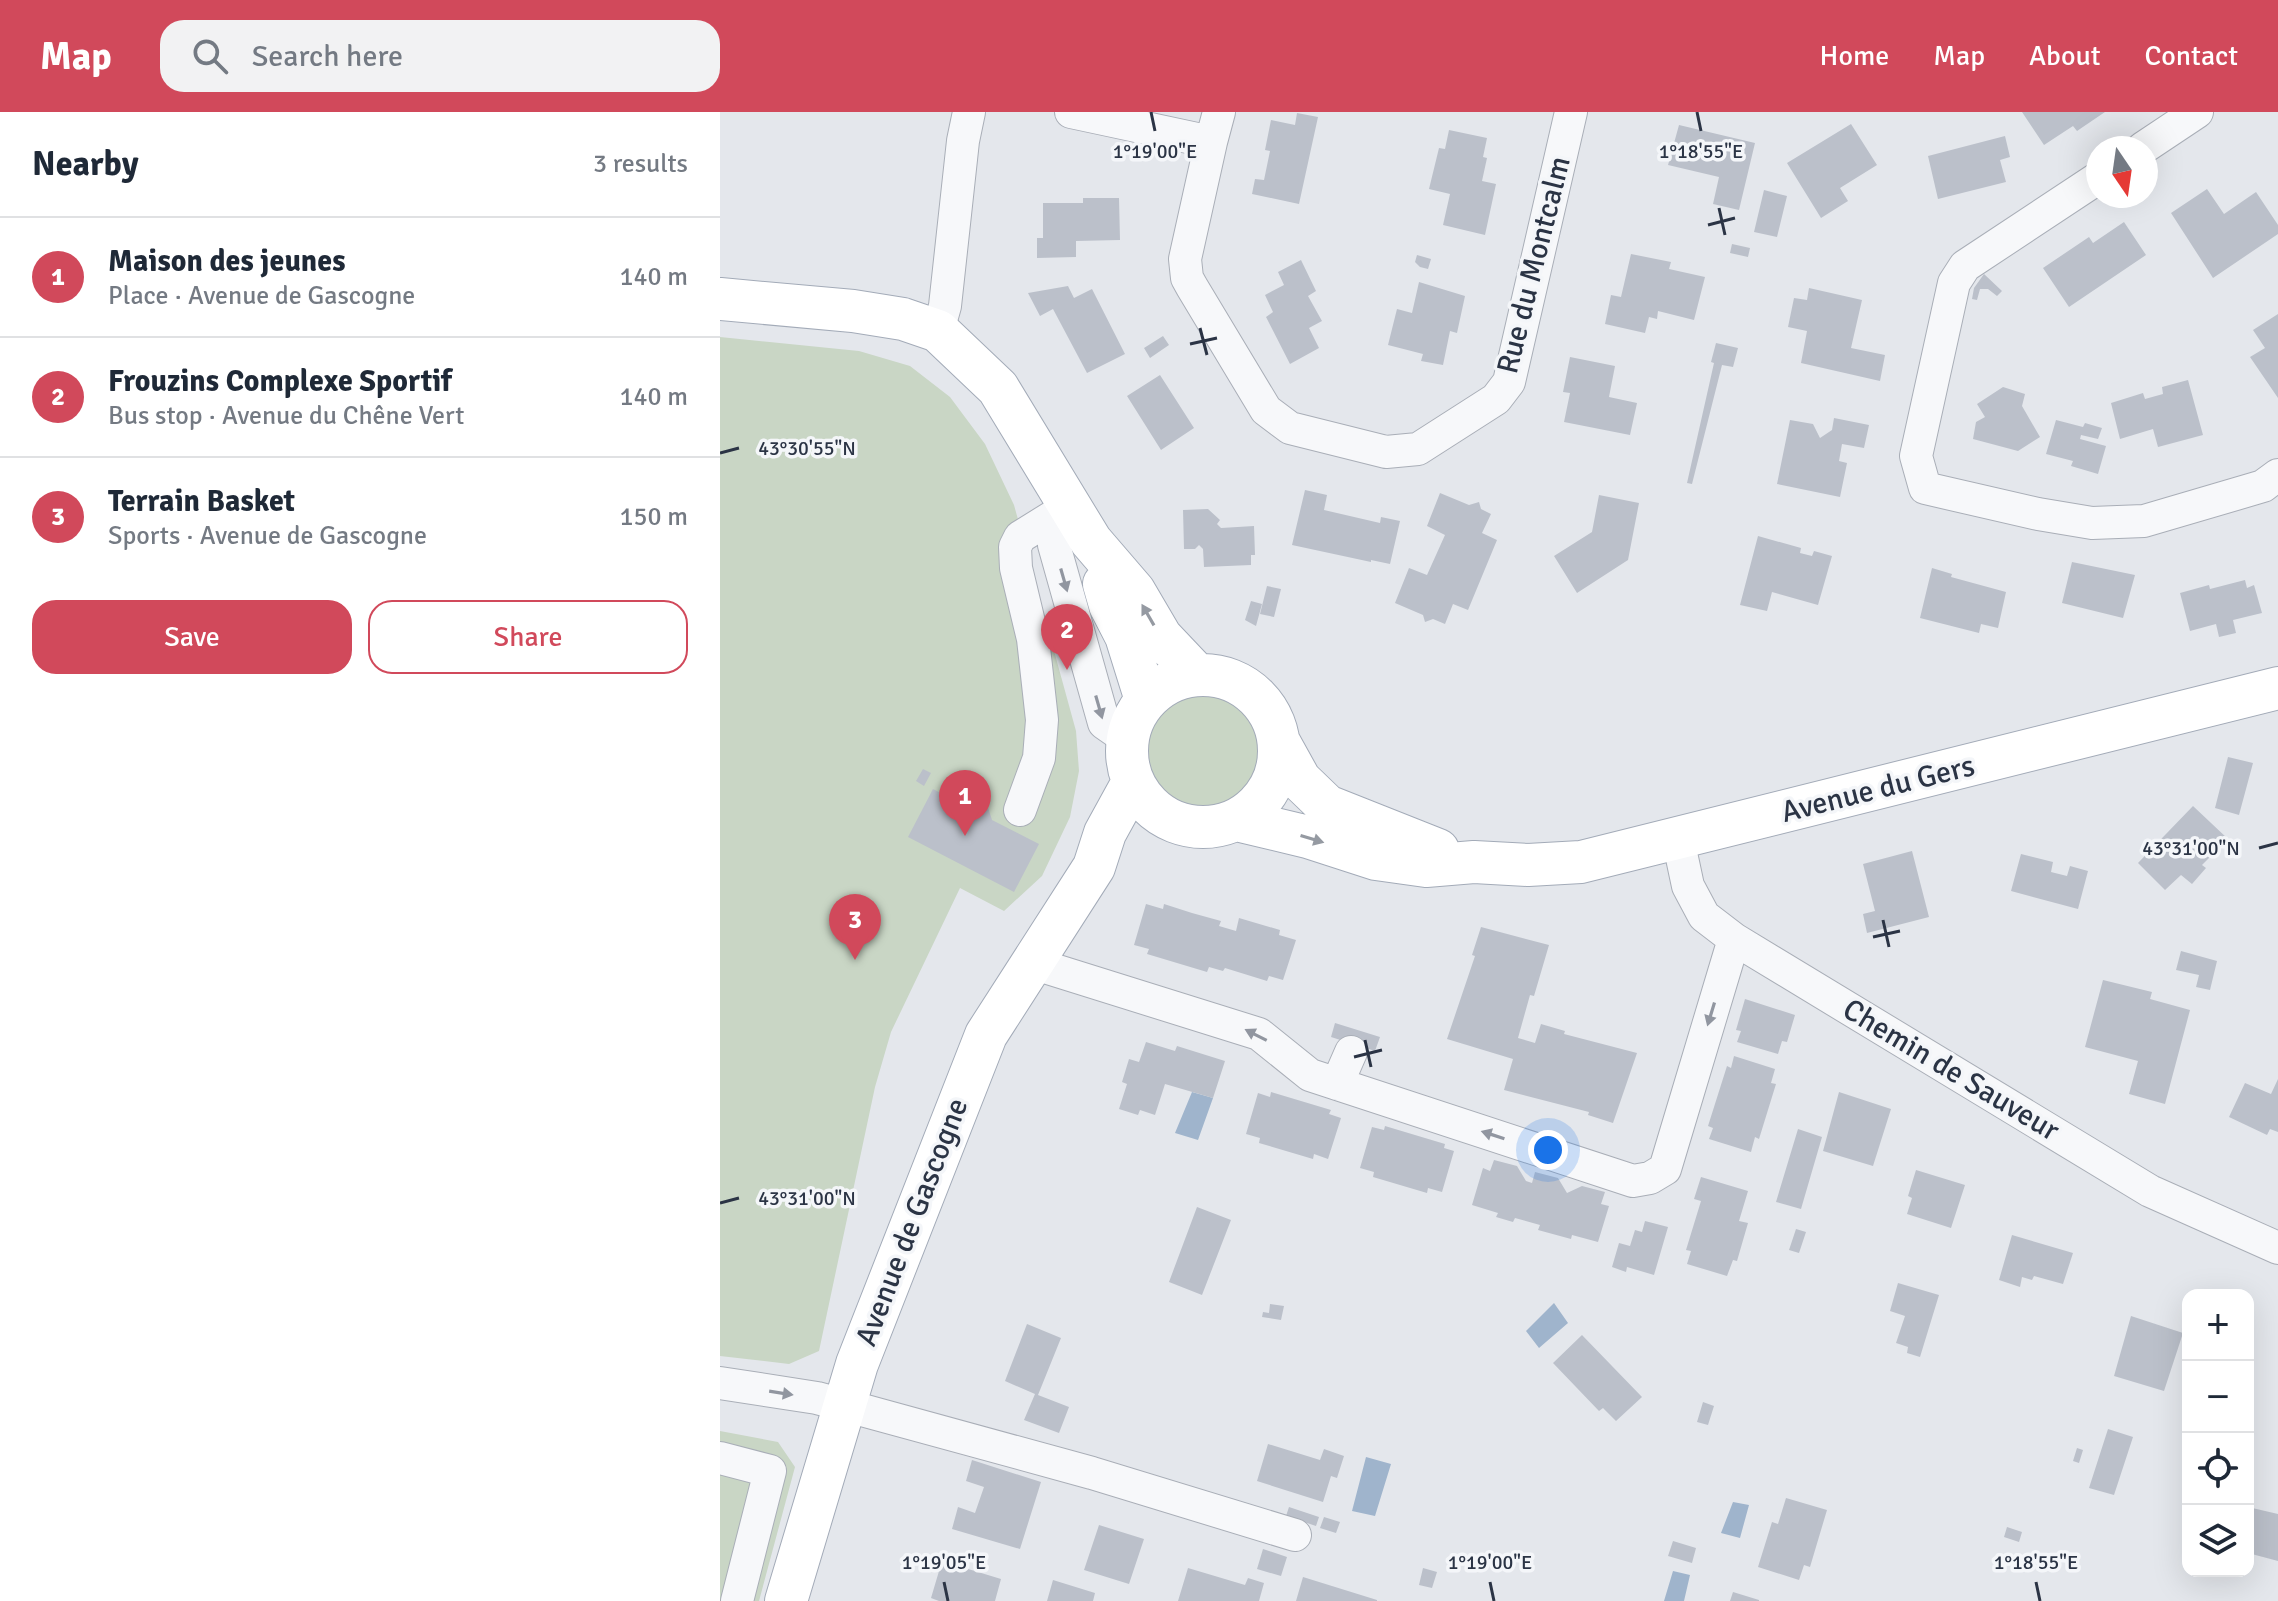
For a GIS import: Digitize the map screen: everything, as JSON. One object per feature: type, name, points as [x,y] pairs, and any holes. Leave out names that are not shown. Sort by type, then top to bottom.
[{"type":"main road","points":[[720,299],[853,311],[903,319],[938,331],[998,388],[1080,523],[1134,591],[1161,637],[1197,675]]},
{"type":"main road","points":[[1080,523],[1110,605],[1126,636],[1146,700]]},
{"type":"main road","points":[[1197,675],[1217,676],[1253,692],[1275,724],[1280,744],[1278,767],[1270,788],[1256,807],[1237,820],[1218,826],[1197,827],[1177,823],[1159,813],[1144,800],[1133,782],[1127,761],[1127,739],[1134,718],[1146,700],[1161,687],[1197,675]]},
{"type":"main road","name":"Avenue du Gers","points":[[1237,820],[1308,837],[1376,859],[1426,866],[1474,862],[1528,865],[1581,862],[2278,688]]},
{"type":"main road","name":"Avenue du Gers","points":[[1280,744],[1300,780],[1327,806],[1408,840],[1474,862]]},
{"type":"main road","name":"Avenue de Gascogne","points":[[786,1601],[842,1406],[986,1035],[1094,867],[1105,833],[1133,782]]},
{"type":"main road","name":"Avenue de Gascogne","points":[[1094,867],[1149,832],[1177,823]]},
{"type":"street","points":[[938,331],[945,306],[969,112]]},
{"type":"street","points":[[1071,112],[1215,127]]},
{"type":"street","name":"Rue du Montcalm","points":[[1215,127],[1185,259],[1187,278],[1266,410],[1290,428],[1386,452],[1418,449],[1496,399],[1509,382],[1571,112]]},
{"type":"street","points":[[2158,138],[2197,112]]},
{"type":"street","points":[[2086,186],[1965,266],[1954,283],[1916,456],[1925,488],[2092,523],[2144,521],[2263,486],[2278,475]]},
{"type":"street","points":[[1080,523],[1054,545],[1104,723],[1127,739]]},
{"type":"street","points":[[1020,810],[1039,758],[1042,720],[1033,639],[1016,568],[1015,547],[1020,537],[1080,523]]},
{"type":"street","name":"Chemin de Sauveur","points":[[1678,839],[1688,886],[1704,916],[1734,939],[2150,1191],[2278,1248]]},
{"type":"street","points":[[1032,963],[1259,1034],[1310,1075],[1633,1181],[1650,1178],[1665,1169],[1734,939]]},
{"type":"street","points":[[1337,1084],[1351,1052]]},
{"type":"street","points":[[720,1383],[817,1398],[1092,1473],[1295,1535]]},
{"type":"street","points":[[722,1466],[770,1471],[737,1601]]},
{"type":"green space","points":[[720,337],[859,351],[910,366],[950,397],[985,444],[1014,505],[1076,731],[1079,771],[1070,817],[1042,876],[1004,911],[960,888],[891,1032],[875,1087],[819,1351],[789,1364],[720,1356]]},
{"type":"green space","points":[[1206,691],[1229,695],[1248,708],[1261,727],[1265,750],[1261,773],[1248,792],[1229,805],[1206,809],[1183,805],[1164,792],[1151,773],[1147,750],[1151,727],[1164,708],[1183,695]]},
{"type":"green space","points":[[720,1431],[778,1442],[795,1467],[759,1601],[720,1601]]},
{"type":"water","points":[[1192,1092],[1213,1098],[1198,1140],[1175,1133]]},
{"type":"water","points":[[1554,1303],[1568,1323],[1539,1348],[1526,1331]]},
{"type":"water","points":[[1366,1457],[1391,1464],[1375,1516],[1352,1511]]},
{"type":"water","points":[[1733,1502],[1749,1505],[1740,1538],[1721,1533]]},
{"type":"water","points":[[1673,1571],[1690,1575],[1684,1601],[1664,1601]]},
{"type":"building","points":[[2022,112],[2105,112],[2077,131],[2073,126],[2044,145]]},
{"type":"building","points":[[1297,113],[1318,117],[1299,204],[1252,194],[1255,179],[1264,180],[1270,151],[1265,150],[1271,120],[1295,125]]},
{"type":"building","points":[[1851,124],[1877,165],[1840,188],[1848,201],[1821,218],[1787,163]]},
{"type":"building","points":[[1679,125],[1755,143],[1739,210],[1713,204],[1719,177],[1668,165]]},
{"type":"building","points":[[1449,130],[1487,138],[1482,181],[1496,184],[1485,235],[1443,225],[1450,194],[1429,189],[1439,148],[1445,149]]},
{"type":"building","points":[[2005,136],[2010,157],[2000,160],[2006,182],[1938,199],[1928,156]]},
{"type":"building","points":[[2207,189],[2224,214],[2256,192],[2278,225],[2278,234],[2213,278],[2171,213]]},
{"type":"building","points":[[1764,190],[1787,196],[1777,237],[1754,232]]},
{"type":"building","points":[[1083,198],[1119,198],[1120,240],[1076,241],[1076,257],[1037,258],[1037,238],[1043,238],[1043,203],[1083,203]]},
{"type":"building","points":[[2124,222],[2146,255],[2069,307],[2043,268],[2089,237],[2093,243]]},
{"type":"building","points":[[1732,244],[1750,248],[1748,257],[1730,253]]},
{"type":"building","points":[[1631,254],[1671,262],[1669,269],[1705,277],[1694,320],[1658,311],[1657,319],[1649,317],[1645,333],[1605,324],[1611,295],[1621,297]]},
{"type":"building","points":[[1417,255],[1431,259],[1428,269],[1415,262]]},
{"type":"building","points":[[1301,260],[1316,291],[1308,296],[1322,321],[1309,328],[1319,348],[1290,364],[1266,317],[1273,312],[1265,295],[1284,285],[1278,272]]},
{"type":"building","points":[[1984,274],[2002,291],[1997,296],[1988,289],[1980,289],[1977,300],[1972,299],[1974,288]]},
{"type":"building","points":[[1419,282],[1465,296],[1457,333],[1450,331],[1443,365],[1421,361],[1423,354],[1388,345],[1397,309],[1412,313]]},
{"type":"building","points":[[1068,286],[1074,298],[1092,289],[1125,354],[1087,373],[1053,309],[1040,316],[1028,293]]},
{"type":"building","points":[[1809,288],[1862,300],[1851,348],[1885,355],[1880,381],[1801,363],[1807,331],[1788,327],[1794,298],[1807,300]]},
{"type":"building","points":[[2278,314],[2278,398],[2250,357],[2265,348],[2253,330]]},
{"type":"building","points":[[1163,336],[1169,345],[1150,358],[1144,348]]},
{"type":"building","points":[[1716,343],[1738,348],[1733,367],[1722,365],[1692,484],[1687,483]]},
{"type":"building","points":[[1570,357],[1615,366],[1609,397],[1637,403],[1630,435],[1564,422],[1570,393],[1563,392]]},
{"type":"building","points":[[1160,375],[1194,428],[1161,450],[1127,396]]},
{"type":"building","points":[[2188,380],[2203,435],[2158,447],[2153,429],[2120,439],[2111,403],[2143,393],[2145,399],[2163,394],[2162,387]]},
{"type":"building","points":[[2003,387],[2025,394],[2022,406],[2040,437],[2018,451],[1973,439],[1976,422],[1985,417],[1977,404]]},
{"type":"building","points":[[1834,418],[1869,425],[1864,448],[1842,444],[1839,461],[1847,463],[1840,497],[1777,484],[1790,420],[1813,424],[1820,438],[1832,430]]},
{"type":"building","points":[[2056,420],[2102,428],[2098,439],[2081,435],[2080,439],[2106,446],[2098,474],[2071,466],[2073,461],[2046,454]]},
{"type":"building","points":[[1305,490],[1327,495],[1324,510],[1380,523],[1381,517],[1400,521],[1390,564],[1292,545]]},
{"type":"building","points":[[1440,493],[1469,505],[1479,502],[1481,509],[1491,514],[1482,533],[1497,540],[1468,610],[1453,604],[1445,624],[1433,619],[1425,622],[1423,615],[1395,603],[1409,568],[1427,575],[1445,535],[1427,526]]},
{"type":"building","points":[[1599,495],[1639,503],[1628,560],[1577,593],[1554,556],[1592,532]]},
{"type":"building","points":[[1208,509],[1220,520],[1217,524],[1221,528],[1254,526],[1255,555],[1251,555],[1251,565],[1204,567],[1203,549],[1199,545],[1195,549],[1184,549],[1183,510]]},
{"type":"building","points":[[1758,536],[1801,548],[1800,553],[1812,556],[1814,551],[1832,556],[1818,605],[1772,592],[1767,611],[1740,605]]},
{"type":"building","points":[[2072,562],[2135,575],[2123,618],[2062,603]]},
{"type":"building","points":[[1932,568],[1952,574],[1951,577],[2006,592],[1998,628],[1981,624],[1979,633],[1920,618]]},
{"type":"building","points":[[2245,580],[2247,588],[2254,585],[2262,613],[2233,620],[2236,633],[2219,637],[2216,624],[2190,631],[2180,593]]},
{"type":"building","points":[[1267,586],[1281,589],[1274,617],[1260,614]]},
{"type":"building","points":[[1251,601],[1262,604],[1256,626],[1245,620]]},
{"type":"building","points":[[2228,757],[2253,763],[2239,815],[2215,808]]},
{"type":"building","points":[[923,769],[931,773],[924,786],[916,781]]},
{"type":"building","points":[[933,789],[963,805],[985,798],[992,820],[1039,844],[1014,892],[908,837]]},
{"type":"building","points":[[2193,806],[2228,839],[2202,865],[2206,868],[2192,884],[2181,875],[2165,890],[2138,863]]},
{"type":"building","points":[[1912,851],[1929,917],[1867,933],[1863,914],[1875,911],[1863,864]]},
{"type":"building","points":[[2021,854],[2053,862],[2051,872],[2067,876],[2070,866],[2088,871],[2078,909],[2011,891]]},
{"type":"building","points":[[1146,904],[1163,909],[1164,904],[1221,921],[1219,926],[1236,931],[1239,918],[1280,930],[1279,935],[1296,940],[1283,980],[1269,976],[1267,981],[1225,968],[1223,971],[1209,967],[1207,972],[1147,954],[1149,949],[1134,945]]},
{"type":"building","points":[[1481,927],[1549,945],[1518,1038],[1535,1043],[1541,1024],[1565,1031],[1564,1034],[1637,1053],[1613,1123],[1588,1115],[1589,1112],[1504,1090],[1513,1059],[1447,1039],[1475,956],[1472,955]]},
{"type":"building","points":[[2181,951],[2217,961],[2210,990],[2196,987],[2199,975],[2176,970]]},
{"type":"building","points":[[2103,980],[2152,992],[2150,999],[2190,1010],[2165,1104],[2129,1094],[2138,1061],[2085,1047]]},
{"type":"building","points":[[1745,999],[1795,1015],[1787,1042],[1782,1041],[1778,1054],[1737,1042],[1741,1031],[1736,1030]]},
{"type":"building","points":[[1335,1023],[1380,1037],[1375,1051],[1331,1037]]},
{"type":"building","points":[[1146,1042],[1175,1051],[1177,1046],[1225,1061],[1213,1098],[1165,1084],[1155,1115],[1140,1110],[1138,1115],[1119,1109],[1127,1084],[1122,1082],[1129,1059],[1139,1062]]},
{"type":"building","points":[[1734,1056],[1775,1069],[1771,1083],[1776,1084],[1759,1139],[1755,1137],[1751,1152],[1709,1139],[1713,1128],[1708,1126],[1727,1066],[1731,1068]]},
{"type":"building","points":[[2278,1079],[2278,1132],[2270,1129],[2267,1135],[2229,1117],[2245,1083],[2271,1094]]},
{"type":"building","points":[[1271,1092],[1331,1110],[1329,1114],[1341,1118],[1328,1159],[1314,1154],[1313,1159],[1259,1143],[1260,1138],[1246,1134],[1258,1093],[1270,1097]]},
{"type":"building","points":[[1839,1092],[1891,1109],[1873,1166],[1823,1151]]},
{"type":"building","points":[[1385,1126],[1445,1144],[1444,1148],[1454,1151],[1442,1192],[1428,1188],[1427,1193],[1373,1177],[1374,1172],[1360,1168],[1372,1127],[1384,1130]]},
{"type":"building","points":[[1798,1129],[1822,1137],[1801,1209],[1776,1202]]},
{"type":"building","points":[[1494,1160],[1517,1166],[1526,1181],[1532,1183],[1535,1172],[1558,1178],[1567,1193],[1582,1186],[1605,1192],[1601,1204],[1609,1206],[1598,1242],[1538,1230],[1540,1225],[1515,1218],[1513,1222],[1496,1217],[1498,1213],[1472,1205],[1483,1168],[1490,1171]]},
{"type":"building","points":[[1916,1170],[1965,1185],[1951,1228],[1907,1214],[1912,1198],[1908,1196]]},
{"type":"building","points":[[1701,1177],[1748,1191],[1739,1221],[1748,1223],[1737,1261],[1733,1260],[1727,1276],[1687,1264],[1691,1251],[1686,1250],[1701,1201],[1694,1199]]},
{"type":"building","points":[[1197,1207],[1231,1220],[1202,1295],[1169,1282]]},
{"type":"building","points":[[1645,1221],[1668,1227],[1654,1275],[1627,1267],[1626,1272],[1612,1267],[1619,1243],[1630,1246],[1635,1230],[1642,1232]]},
{"type":"building","points":[[1796,1229],[1806,1232],[1799,1253],[1789,1250]]},
{"type":"building","points":[[2012,1235],[2073,1253],[2063,1284],[2034,1276],[2032,1280],[2022,1277],[2020,1287],[1999,1280]]},
{"type":"building","points":[[1898,1283],[1939,1295],[1920,1357],[1907,1353],[1908,1347],[1896,1343],[1905,1316],[1890,1311]]},
{"type":"building","points":[[1270,1304],[1284,1306],[1281,1320],[1262,1317],[1263,1312],[1269,1313]]},
{"type":"building","points":[[2131,1316],[2182,1333],[2164,1391],[2114,1376]]},
{"type":"building","points":[[1027,1324],[1061,1338],[1038,1395],[1069,1407],[1059,1433],[1024,1420],[1035,1394],[1005,1381]]},
{"type":"building","points":[[1582,1335],[1642,1397],[1616,1421],[1603,1408],[1599,1411],[1553,1363]]},
{"type":"building","points":[[1703,1402],[1714,1406],[1708,1425],[1697,1422]]},
{"type":"building","points":[[2108,1429],[2133,1437],[2114,1495],[2089,1488]]},
{"type":"building","points":[[1268,1444],[1320,1460],[1324,1449],[1344,1456],[1337,1478],[1331,1476],[1323,1502],[1257,1481]]},
{"type":"building","points":[[2077,1448],[2083,1450],[2079,1463],[2073,1461]]},
{"type":"building","points":[[972,1460],[1041,1482],[1020,1549],[952,1529],[958,1507],[975,1513],[984,1487],[966,1481]]},
{"type":"building","points":[[1786,1498],[1827,1510],[1810,1567],[1804,1565],[1799,1580],[1758,1567],[1772,1522],[1778,1524]]},
{"type":"building","points":[[1289,1507],[1319,1517],[1316,1526],[1286,1516]]},
{"type":"building","points":[[2254,1508],[2278,1514],[2278,1561],[2254,1555]]},
{"type":"building","points":[[1324,1517],[1340,1522],[1336,1533],[1320,1528]]},
{"type":"building","points":[[1099,1525],[1144,1539],[1129,1584],[1084,1570]]},
{"type":"building","points":[[2007,1527],[2022,1532],[2019,1542],[2004,1537]]},
{"type":"building","points":[[1673,1541],[1696,1548],[1692,1563],[1668,1556]]},
{"type":"building","points":[[1263,1549],[1287,1557],[1281,1576],[1257,1569]]},
{"type":"building","points":[[942,1561],[1001,1579],[995,1601],[939,1601],[931,1598]]},
{"type":"building","points":[[1188,1568],[1245,1585],[1248,1578],[1264,1583],[1259,1601],[1178,1601]]},
{"type":"building","points":[[1423,1568],[1437,1572],[1432,1588],[1419,1585]]},
{"type":"building","points":[[1303,1577],[1377,1600],[1377,1601],[1296,1601]]},
{"type":"building","points":[[1053,1580],[1095,1593],[1093,1601],[1047,1601]]},
{"type":"building","points":[[1733,1592],[1759,1600],[1759,1601],[1730,1601]]},
{"type":"place","name":"Frouzins Complexe Sportif","points":[[1067,670]]},
{"type":"place","name":"Maison des jeunes","points":[[965,836]]},
{"type":"place","name":"Terrain Basket","points":[[855,960]]}]
